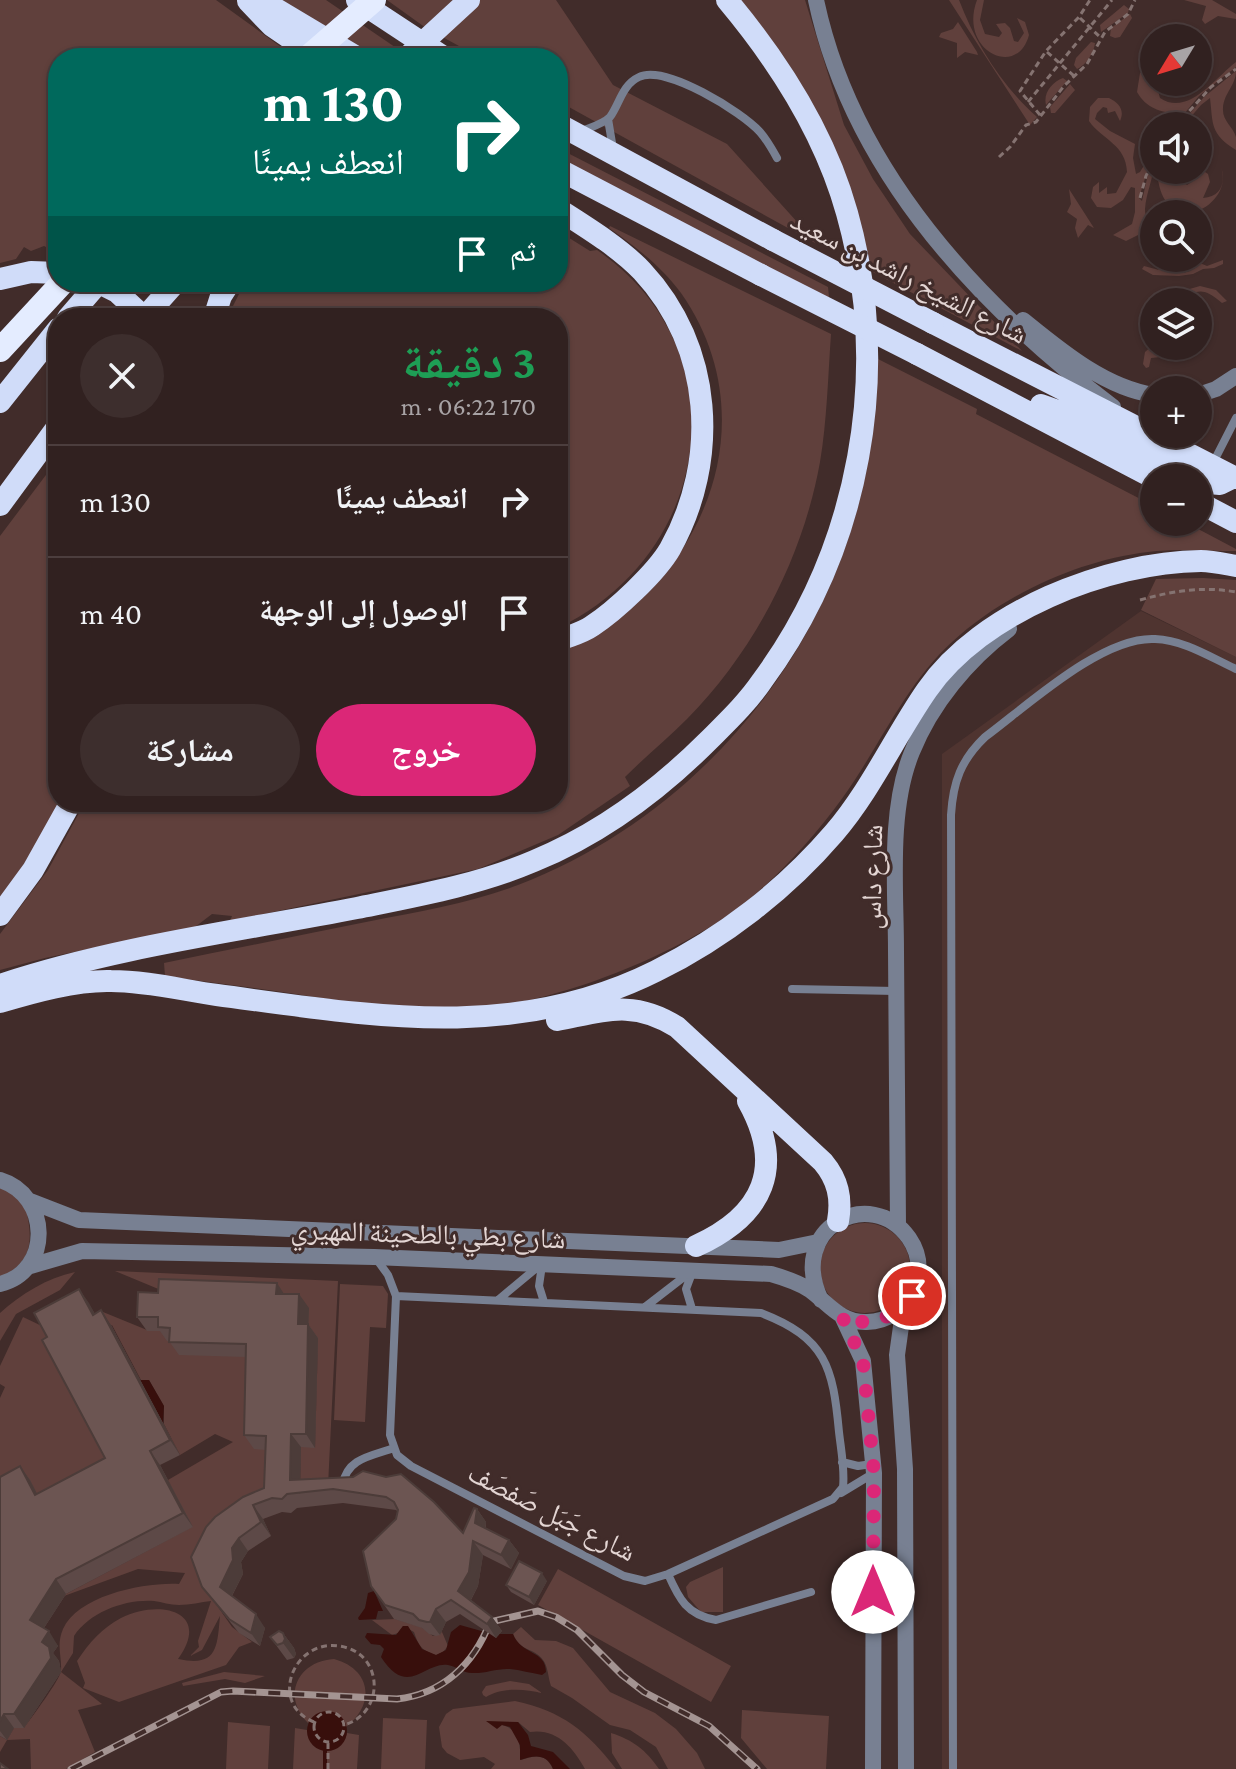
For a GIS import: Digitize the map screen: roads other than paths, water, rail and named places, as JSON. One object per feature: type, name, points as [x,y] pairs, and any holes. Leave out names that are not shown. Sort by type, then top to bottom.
[{"type":"highway","points":[[248,0],[272,26],[305,48]]},
{"type":"highway","points":[[261,0],[341,48]]},
{"type":"highway","points":[[357,0],[430,48]]},
{"type":"highway","points":[[319,48],[374,0]]},
{"type":"highway","points":[[331,48],[383,0]]},
{"type":"highway","points":[[417,48],[469,0]]},
{"type":"highway","points":[[438,48],[484,0]]},
{"type":"highway","points":[[0,985],[98,958],[399,900],[528,864],[559,851],[657,788],[684,765],[761,684],[809,607],[839,537],[864,428],[867,376],[865,319],[860,270],[847,211],[825,154],[783,73],[727,0]]},
{"type":"highway","name":"شارع الشيخ راشد بن سعيد","points":[[568,129],[773,240],[1140,429]]},
{"type":"highway","points":[[568,174],[1140,471]]},
{"type":"highway","points":[[568,216],[642,271],[670,309],[691,347],[702,391],[704,436],[701,464],[669,551],[631,594],[590,627],[568,637]]},
{"type":"highway","points":[[0,279],[31,272],[48,273]]},
{"type":"highway","points":[[0,350],[54,292]]},
{"type":"highway","points":[[76,308],[90,292]]},
{"type":"highway","points":[[117,292],[134,308]]},
{"type":"highway","points":[[154,308],[167,292]]},
{"type":"highway","points":[[0,402],[48,342]]},
{"type":"highway","points":[[1008,400],[1041,405],[1072,416],[1159,464]]},
{"type":"highway","points":[[0,505],[48,440]]},
{"type":"highway","name":"شارع الشيخ راشد بن سعيد","points":[[1164,448],[1181,464]]},
{"type":"highway","name":"شارع الشيخ راشد بن سعيد","points":[[1212,492],[1235,476]]},
{"type":"highway","points":[[0,1002],[39,990],[110,980],[397,1018],[517,1014],[603,994],[656,971],[713,939],[775,893],[836,832],[928,688],[956,656],[987,630],[1060,591],[1123,570],[1201,561],[1236,566]]},
{"type":"highway","points":[[0,915],[33,870],[65,812]]},
{"type":"highway","points":[[316,1008],[373,1026],[452,1031],[533,1025],[604,1010],[637,1009],[656,1015],[677,1027],[829,1170],[840,1198],[838,1221]]},
{"type":"highway","points":[[696,1246],[720,1234],[741,1216],[756,1196],[765,1176],[767,1153],[763,1131],[737,1082]]},
{"type":"street","points":[[816,0],[831,56],[867,138],[912,209],[1011,322],[1051,358],[1140,427]]},
{"type":"street","points":[[966,274],[1070,356],[1109,379],[1140,390]]},
{"type":"street","points":[[1212,390],[1236,376]]},
{"type":"street","name":"شارع داس","points":[[898,1226],[895,863],[900,796],[911,753],[937,701],[996,639],[1060,591]]},
{"type":"street","name":"شارع بطي بالطحينة المهيري","points":[[0,1180],[19,1189],[30,1201],[79,1220],[779,1250],[818,1242]]},
{"type":"street","points":[[27,1267],[35,1255],[39,1227],[30,1201]]},
{"type":"street","points":[[872,1214],[889,1219],[898,1226],[914,1245],[919,1262],[918,1280],[912,1296],[904,1305],[885,1319],[868,1322],[842,1316],[821,1300],[813,1283],[811,1266],[824,1233],[838,1221],[854,1215],[872,1214]]},
{"type":"street","name":"شارع بطي بالطحينة المهيري","points":[[2,1285],[27,1267],[82,1251],[374,1257],[771,1274],[799,1283],[821,1300]]},
{"type":"street","points":[[904,1305],[897,1355],[905,1469],[906,1769]]},
{"type":"street","points":[[842,1316],[863,1361],[873,1469],[873,1769]]},
{"type":"lane","points":[[615,155],[608,119],[623,92],[636,78],[646,74],[665,75],[749,122],[770,144],[777,158]]},
{"type":"lane","points":[[568,128],[608,119]]},
{"type":"lane","points":[[1212,490],[1236,418]]},
{"type":"lane","points":[[953,1769],[951,815],[955,781],[962,764],[985,737],[1092,658],[1116,645],[1143,639],[1170,641],[1236,669]]},
{"type":"lane","points":[[792,989],[896,991]]},
{"type":"lane","points":[[343,1484],[345,1473],[354,1462],[394,1448],[390,1435],[396,1296],[388,1275],[374,1257]]},
{"type":"lane","points":[[498,1300],[542,1264]]},
{"type":"lane","points":[[542,1264],[539,1286],[544,1302]]},
{"type":"lane","points":[[645,1307],[693,1270]]},
{"type":"lane","points":[[692,1309],[686,1289],[693,1270]]},
{"type":"lane","points":[[396,1296],[761,1313],[796,1330],[818,1350],[835,1385],[844,1482],[837,1496]]},
{"type":"lane","name":"شارع جَبَل صَفصَف","points":[[394,1448],[411,1466],[624,1576],[645,1581],[668,1574],[837,1496],[873,1469]]},
{"type":"lane","points":[[842,1462],[873,1469]]},
{"type":"lane","points":[[668,1574],[679,1599],[688,1610],[716,1620],[811,1592]]},
{"type":"waterway","points":[[325,1751],[325,1769]]},
{"type":"railway","points":[[71,1769],[221,1692],[397,1699],[429,1691],[466,1664],[490,1622],[538,1611],[556,1617],[577,1630],[622,1675],[644,1692],[709,1726],[757,1769]]}]
